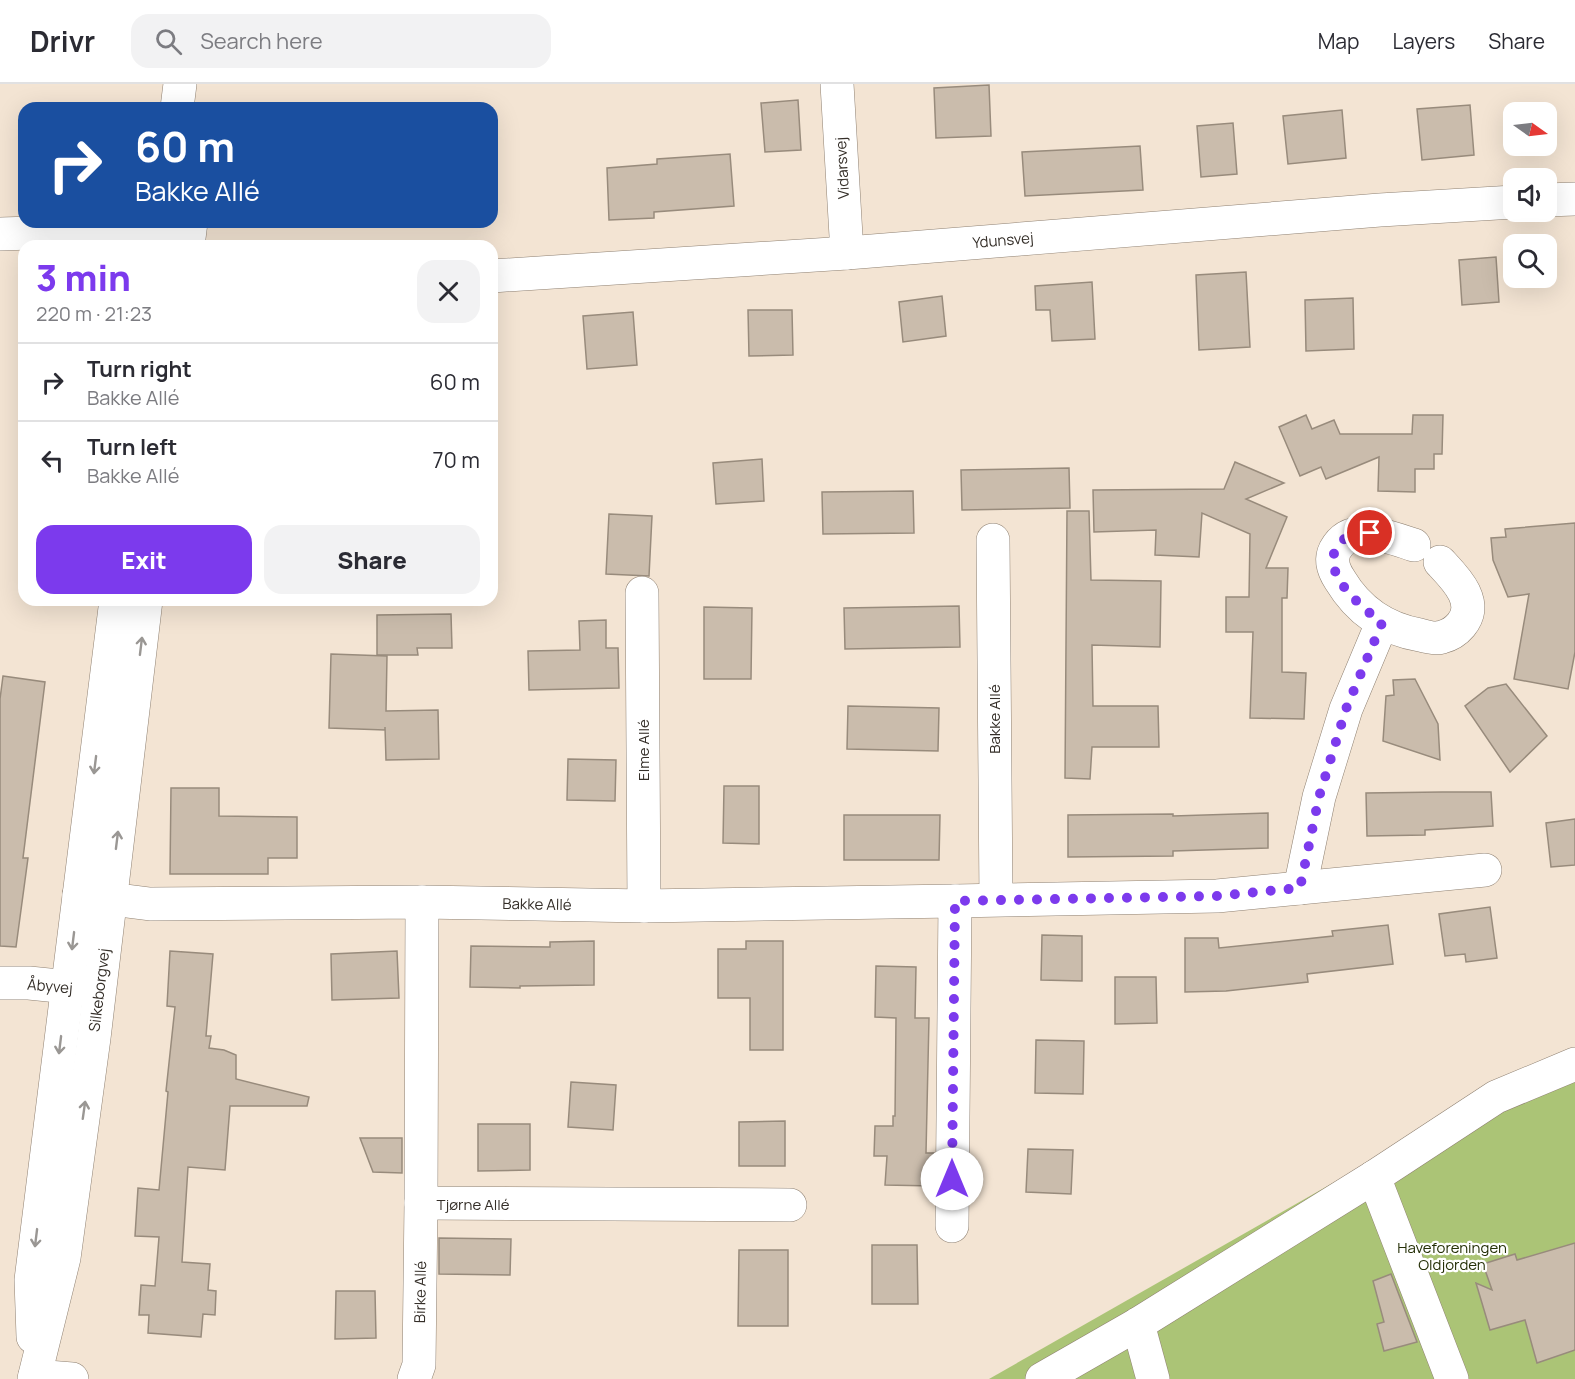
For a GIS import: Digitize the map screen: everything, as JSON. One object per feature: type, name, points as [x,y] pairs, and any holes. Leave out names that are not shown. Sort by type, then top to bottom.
[{"type":"street","points":[[178,102],[180,84]]},
{"type":"street","points":[[201,102],[203,84]]},
{"type":"street","name":"Vidarsvej","points":[[837,84],[847,253]]},
{"type":"street","points":[[1557,200],[1575,199]]},
{"type":"street","name":"Ydunsvej","points":[[498,276],[847,253],[1380,210],[1503,203]]},
{"type":"street","points":[[0,234],[173,233]]},
{"type":"street","points":[[1355,532],[1390,537],[1427,554],[1457,580],[1465,592],[1468,607],[1464,621],[1455,632],[1441,638],[1404,632],[1382,623],[1358,604],[1333,567],[1334,552],[1342,540],[1355,532]]},
{"type":"street","name":"Bakke Allé","points":[[993,540],[996,899]]},
{"type":"street","name":"Elme Allé","points":[[642,593],[644,906]]},
{"type":"street","name":"Silkeborgvej","points":[[34,1378],[64,1258],[99,991],[95,897],[116,606]]},
{"type":"street","name":"Silkeborgvej","points":[[34,1378],[31,1280],[67,987],[95,897],[145,606]]},
{"type":"street","points":[[1300,888],[1319,797],[1346,709],[1382,623]]},
{"type":"street","name":"Bakke Allé","points":[[95,897],[150,904],[422,903],[644,906],[1217,896],[1485,870]]},
{"type":"street","points":[[952,1226],[955,901]]},
{"type":"street","name":"Tjørne Allé","points":[[422,903],[421,1203],[790,1205]]},
{"type":"street","name":"Åbyvej","points":[[0,984],[29,983],[99,991]]},
{"type":"street","points":[[1042,1379],[1138,1324],[1374,1177],[1496,1097],[1575,1064]]},
{"type":"street","points":[[1374,1177],[1452,1379]]},
{"type":"street","name":"Birke Allé","points":[[414,1379],[419,1365],[421,1203]]},
{"type":"street","points":[[1138,1324],[1153,1379]]},
{"type":"street","points":[[34,1378],[72,1379]]},
{"type":"green space","name":"Haveforeningen Oldjorden","points":[[1575,1056],[1575,1379],[989,1379],[1496,1090]]},
{"type":"building","points":[[989,85],[991,136],[936,138],[934,88]]},
{"type":"building","points":[[798,100],[801,150],[765,152],[761,103]]},
{"type":"building","points":[[1470,105],[1474,155],[1422,160],[1417,109]]},
{"type":"building","points":[[1342,110],[1346,158],[1288,164],[1283,116]]},
{"type":"building","points":[[1233,123],[1237,174],[1201,177],[1197,126]]},
{"type":"building","points":[[1140,146],[1143,190],[1025,196],[1022,152]]},
{"type":"building","points":[[730,154],[734,206],[654,212],[654,218],[609,220],[607,168],[657,164],[657,159]]},
{"type":"building","points":[[1496,257],[1499,302],[1462,305],[1459,260]]},
{"type":"building","points":[[1246,272],[1250,347],[1199,350],[1196,275]]},
{"type":"building","points":[[1092,282],[1095,339],[1052,341],[1050,310],[1036,310],[1035,286]]},
{"type":"building","points":[[942,296],[946,336],[903,342],[899,302]]},
{"type":"building","points":[[1353,298],[1354,349],[1306,351],[1305,300]]},
{"type":"building","points":[[748,310],[792,310],[793,355],[749,356]]},
{"type":"building","points":[[633,312],[637,365],[587,369],[583,316]]},
{"type":"building","points":[[1306,415],[1312,429],[1334,420],[1340,434],[1412,434],[1413,415],[1443,415],[1442,454],[1434,454],[1434,469],[1415,469],[1415,492],[1378,491],[1379,457],[1326,479],[1321,467],[1300,476],[1279,427]]},
{"type":"building","points":[[762,459],[764,501],[716,504],[713,463]]},
{"type":"building","points":[[1235,462],[1284,483],[1246,499],[1287,517],[1266,568],[1288,568],[1287,598],[1282,598],[1282,672],[1306,673],[1304,719],[1250,718],[1253,632],[1226,632],[1226,597],[1249,597],[1250,534],[1202,513],[1199,557],[1155,555],[1156,530],[1094,532],[1093,490],[1224,489]]},
{"type":"building","points":[[1069,468],[1070,508],[962,510],[961,470]]},
{"type":"building","points":[[913,491],[914,533],[823,534],[822,492]]},
{"type":"building","points":[[1067,511],[1089,511],[1091,580],[1161,581],[1160,647],[1092,645],[1093,706],[1158,706],[1159,747],[1092,747],[1090,779],[1065,778]]},
{"type":"building","points":[[609,514],[652,516],[649,576],[606,574]]},
{"type":"building","points":[[1575,523],[1575,652],[1568,689],[1514,679],[1529,594],[1508,597],[1493,560],[1491,538],[1506,537],[1505,529]]},
{"type":"building","points":[[959,606],[960,647],[845,649],[844,608]]},
{"type":"building","points":[[704,607],[752,608],[751,679],[704,679]]},
{"type":"building","points":[[451,614],[452,648],[417,648],[418,655],[377,655],[377,615]]},
{"type":"building","points":[[606,620],[606,648],[618,648],[619,688],[529,690],[528,651],[580,650],[579,621]]},
{"type":"building","points":[[331,654],[387,656],[386,711],[438,710],[439,759],[386,760],[385,727],[385,730],[329,728]]},
{"type":"building","points":[[3,676],[45,682],[23,858],[28,858],[16,947],[0,946],[0,699]]},
{"type":"building","points":[[1415,679],[1438,724],[1440,760],[1383,741],[1386,696],[1394,695],[1393,680]]},
{"type":"building","points":[[1506,684],[1547,736],[1510,772],[1465,706],[1488,688]]},
{"type":"building","points":[[848,706],[939,708],[938,751],[847,749]]},
{"type":"building","points":[[568,759],[616,760],[615,801],[567,800]]},
{"type":"building","points":[[724,786],[759,786],[759,844],[723,843]]},
{"type":"building","points":[[171,788],[219,788],[219,816],[297,817],[297,858],[268,858],[268,874],[170,874]]},
{"type":"building","points":[[1491,792],[1493,826],[1425,830],[1425,835],[1367,836],[1366,793]]},
{"type":"building","points":[[1268,813],[1268,848],[1173,851],[1173,856],[1068,857],[1068,815],[1173,814],[1173,816]]},
{"type":"building","points":[[844,815],[940,815],[939,860],[844,860]]},
{"type":"building","points":[[1575,819],[1575,865],[1551,867],[1546,823]]},
{"type":"building","points":[[1490,907],[1497,958],[1466,962],[1465,954],[1445,956],[1439,914]]},
{"type":"building","points":[[1388,925],[1393,964],[1307,974],[1308,982],[1226,991],[1185,992],[1185,938],[1218,938],[1219,948],[1333,936],[1332,931]]},
{"type":"building","points":[[1042,935],[1082,936],[1082,981],[1041,980]]},
{"type":"building","points":[[594,941],[594,985],[520,986],[520,988],[470,987],[471,946],[550,947],[550,942]]},
{"type":"building","points":[[746,941],[783,941],[783,1050],[750,1050],[750,998],[718,998],[718,949],[746,949]]},
{"type":"building","points":[[170,951],[213,954],[206,1036],[211,1036],[209,1048],[224,1050],[236,1055],[236,1079],[309,1097],[307,1106],[230,1106],[225,1170],[188,1167],[182,1262],[210,1264],[208,1290],[216,1291],[215,1315],[203,1314],[201,1337],[148,1333],[149,1315],[139,1315],[141,1285],[155,1286],[159,1237],[135,1236],[138,1188],[159,1190],[175,1007],[167,1006]]},
{"type":"building","points":[[397,951],[399,998],[332,1000],[331,954]]},
{"type":"building","points":[[876,966],[916,967],[915,1018],[929,1018],[926,1153],[934,1153],[934,1186],[885,1185],[887,1156],[874,1156],[875,1126],[893,1126],[893,1116],[895,1116],[896,1018],[875,1017]]},
{"type":"building","points":[[1115,977],[1156,977],[1157,1023],[1115,1024]]},
{"type":"building","points":[[1036,1040],[1084,1041],[1083,1094],[1035,1093]]},
{"type":"building","points":[[571,1082],[616,1085],[613,1130],[568,1127]]},
{"type":"building","points":[[785,1121],[785,1166],[739,1166],[739,1122]]},
{"type":"building","points":[[478,1124],[530,1124],[530,1170],[478,1171]]},
{"type":"building","points":[[360,1138],[402,1138],[402,1173],[373,1172]]},
{"type":"building","points":[[1028,1149],[1073,1150],[1071,1194],[1026,1192]]},
{"type":"building","points":[[439,1238],[511,1239],[510,1275],[439,1274]]},
{"type":"building","points":[[1575,1243],[1575,1350],[1537,1363],[1525,1320],[1490,1330],[1476,1283],[1492,1290],[1483,1264],[1515,1254],[1517,1260]]},
{"type":"building","points":[[872,1245],[917,1245],[918,1304],[872,1304]]},
{"type":"building","points":[[739,1250],[788,1250],[788,1326],[738,1326]]},
{"type":"building","points":[[1391,1274],[1417,1342],[1384,1351],[1377,1324],[1384,1322],[1373,1281]]},
{"type":"building","points":[[336,1291],[375,1291],[376,1338],[335,1339]]},
{"type":"route","points":[[952,1179],[955,901],[1217,896],[1300,888],[1319,797],[1346,709],[1382,623],[1358,604],[1341,581],[1333,567],[1334,552],[1342,540],[1355,532],[1370,533]]}]
